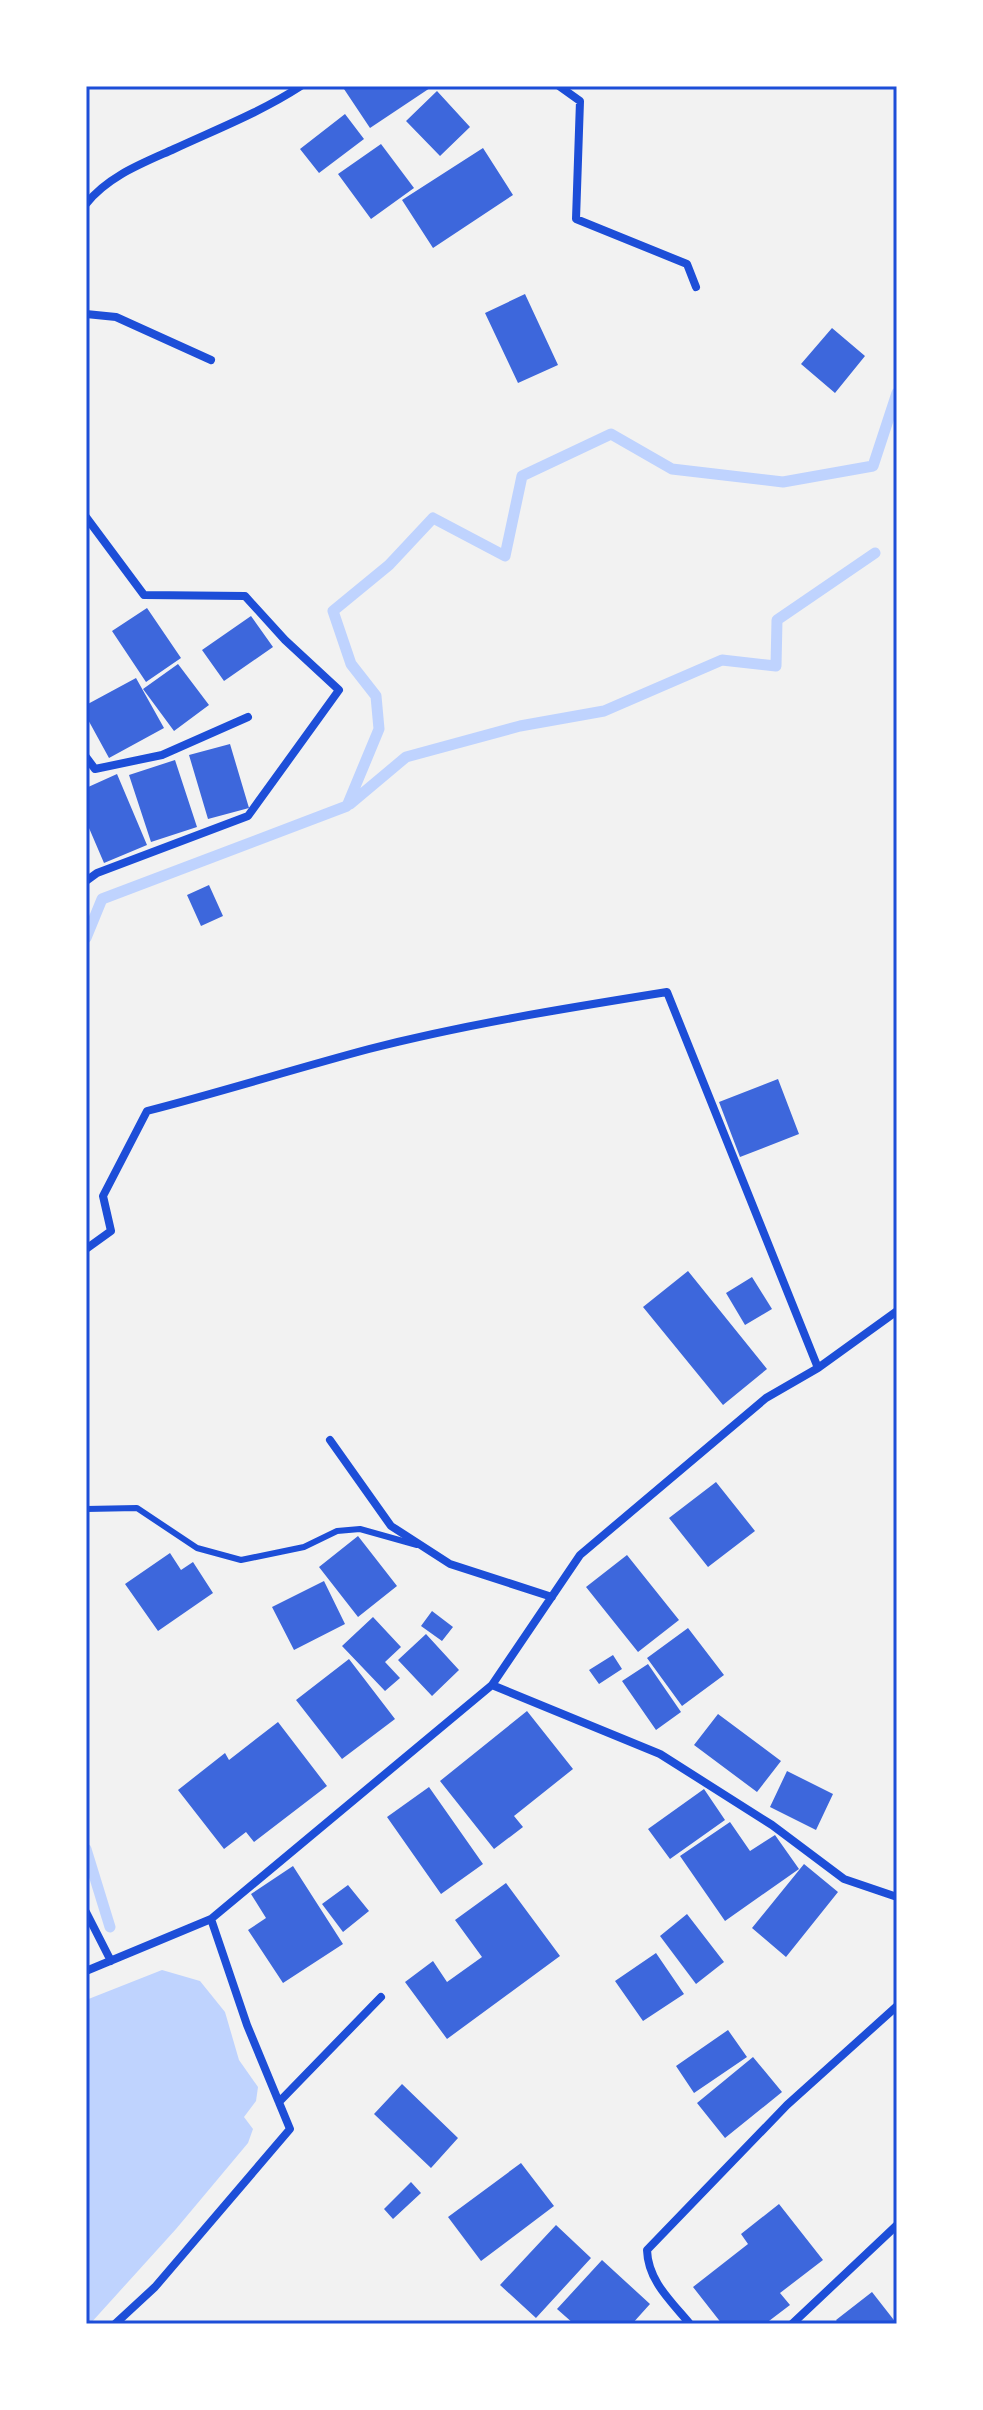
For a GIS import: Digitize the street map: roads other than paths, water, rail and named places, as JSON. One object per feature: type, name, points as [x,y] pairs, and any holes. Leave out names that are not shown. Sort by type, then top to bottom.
[{"type":"street","points":[[86,204],[90,192],[127,171],[275,103],[301,86]]},
{"type":"street","points":[[559,86],[580,101],[576,219],[687,264],[696,287]]},
{"type":"street","points":[[86,314],[116,317],[211,360]]},
{"type":"street","points":[[86,517],[144,595],[245,596],[285,640],[339,690],[248,816],[97,873],[86,881]]},
{"type":"street","points":[[86,757],[95,769],[162,755],[248,717]]},
{"type":"street","points":[[86,1249],[111,1231],[103,1196],[147,1111],[385,1046],[531,1014],[667,992],[818,1368]]},
{"type":"street","points":[[86,1971],[211,1919],[492,1685],[580,1555],[766,1398],[818,1368],[897,1311]]},
{"type":"street","points":[[330,1440],[391,1526],[450,1564],[552,1597]]},
{"type":"street","points":[[492,1685],[660,1754],[772,1825],[844,1879],[897,1897]]},
{"type":"street","points":[[86,1912],[111,1961]]},
{"type":"street","points":[[115,2324],[155,2287],[290,2129],[247,2025],[211,1919]]},
{"type":"street","points":[[279,2102],[381,1997]]},
{"type":"street","points":[[690,2324],[661,2290],[648,2268],[647,2250],[787,2105],[897,2006]]},
{"type":"street","points":[[792,2324],[897,2225]]},
{"type":"lane","points":[[86,1509],[137,1508],[197,1548],[241,1560],[304,1547],[337,1531],[348,1530],[360,1529],[420,1545]]},
{"type":"water","points":[[162,1970],[200,1981],[225,2012],[239,2060],[258,2087],[256,2101],[244,2117],[253,2129],[248,2143],[176,2229],[90,2324],[86,2324],[86,2000]]},
{"type":"waterway","points":[[86,938],[102,899],[347,806],[379,729],[376,696],[351,664],[333,611],[389,565],[433,518],[505,556],[522,476],[611,434],[672,469],[783,482],[873,466],[897,393]]},
{"type":"waterway","points":[[350,804],[406,757],[520,726],[604,711],[722,660],[776,666],[777,620],[875,553]]},
{"type":"waterway","points":[[86,1849],[110,1927]]}]
